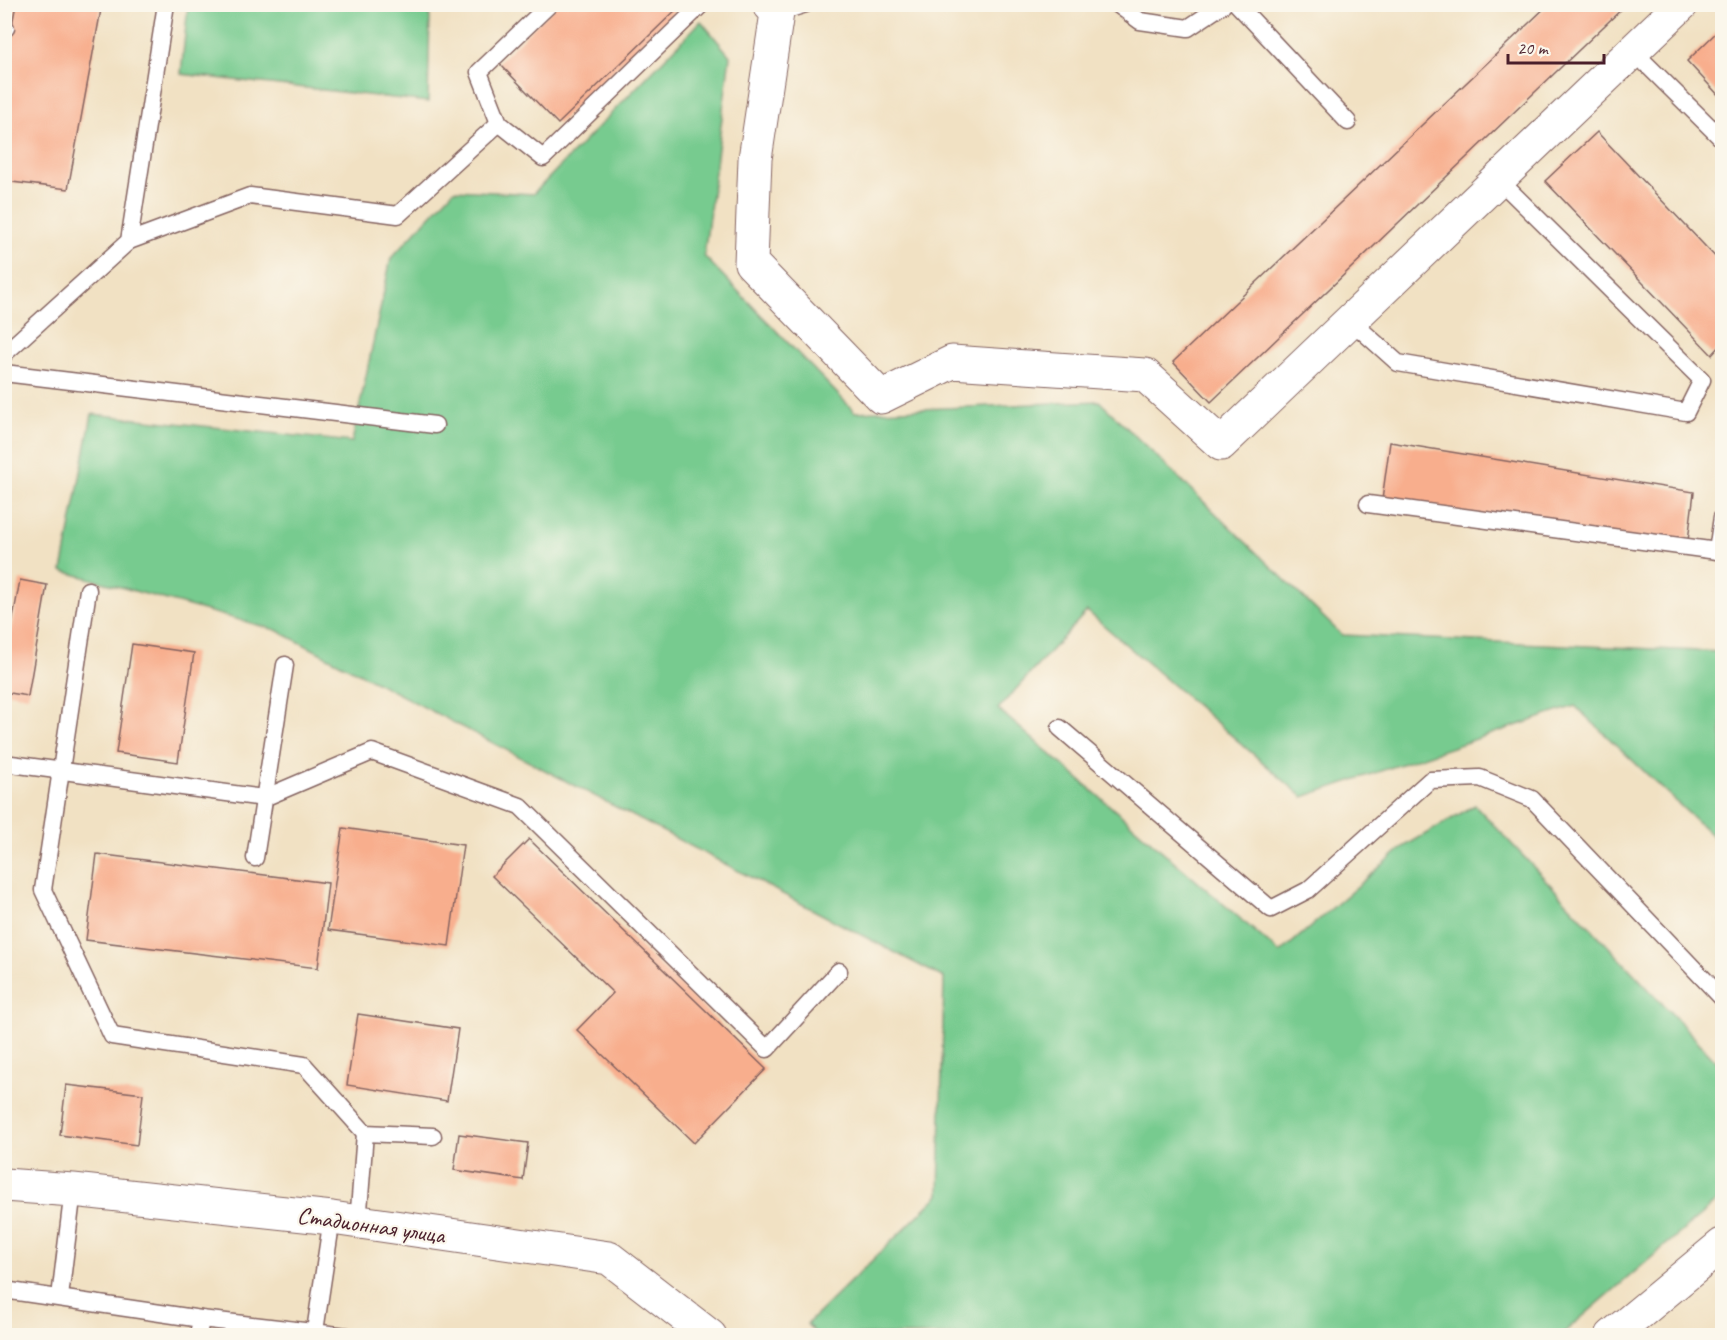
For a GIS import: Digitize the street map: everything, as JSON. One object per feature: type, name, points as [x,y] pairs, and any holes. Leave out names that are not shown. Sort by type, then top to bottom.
[{"type":"street","points":[[784,7],[754,159],[751,263],[881,397],[952,362],[1145,375],[1221,444],[1682,4]]},
{"type":"street","name":"Стадионная улица","points":[[4,1185],[73,1190],[345,1221],[609,1258],[710,1335]]},
{"type":"street","points":[[1612,1335],[1722,1245]]},
{"type":"lane","points":[[129,241],[166,4]]},
{"type":"lane","points":[[550,4],[479,72],[499,123],[543,158],[702,4]]},
{"type":"lane","points":[[1117,4],[1140,21],[1188,28],[1224,4]]},
{"type":"lane","points":[[1237,4],[1348,122]]},
{"type":"lane","points":[[1633,51],[1722,139]]},
{"type":"lane","points":[[4,354],[129,241],[250,196],[398,215],[499,123]]},
{"type":"lane","points":[[1350,321],[1398,363],[1686,412],[1702,381],[1498,179]]},
{"type":"lane","points":[[4,373],[435,425]]},
{"type":"lane","points":[[1368,504],[1717,551],[1722,517]]},
{"type":"lane","points":[[88,590],[43,890],[112,1036],[304,1065],[365,1133],[433,1136]]},
{"type":"lane","points":[[255,858],[285,665]]},
{"type":"lane","points":[[1060,728],[1271,909],[1308,890],[1430,780],[1480,778],[1491,782],[1532,800],[1722,998]]},
{"type":"lane","points":[[4,763],[264,798],[372,752],[520,806],[767,1048],[839,971]]},
{"type":"lane","points":[[315,1331],[345,1221],[365,1133]]},
{"type":"lane","points":[[60,1297],[73,1190]]},
{"type":"lane","points":[[4,1290],[60,1297],[200,1327],[315,1331],[347,1335]]},
{"type":"green space","points":[[425,4],[430,12],[428,102],[181,74],[188,5]]},
{"type":"green space","points":[[701,21],[730,56],[704,256],[855,412],[1099,401],[1342,635],[1722,652],[1722,845],[1575,706],[1303,797],[1087,611],[998,709],[1280,953],[1403,847],[1475,805],[1722,1067],[1722,1197],[1561,1335],[817,1335],[807,1324],[939,1195],[944,978],[276,630],[62,571],[92,414],[352,442],[391,258],[454,190],[533,194]]},
{"type":"building","points":[[16,4],[102,4],[68,189],[4,181],[4,67]]},
{"type":"building","points":[[558,4],[682,4],[558,124],[498,62]]},
{"type":"building","points":[[1549,4],[1627,4],[1211,402],[1173,362]]},
{"type":"building","points":[[1722,27],[1722,99],[1687,61]]},
{"type":"building","points":[[1597,132],[1722,264],[1722,344],[1712,355],[1545,181]]},
{"type":"building","points":[[1390,442],[1694,492],[1687,549],[1382,500]]},
{"type":"building","points":[[20,580],[47,585],[28,696],[4,692],[4,667]]},
{"type":"building","points":[[132,644],[194,653],[178,762],[116,753]]},
{"type":"building","points":[[343,828],[463,845],[449,946],[328,930]]},
{"type":"building","points":[[529,839],[766,1069],[694,1143],[577,1030],[613,993],[492,876]]},
{"type":"building","points":[[97,854],[328,883],[318,968],[86,940]]},
{"type":"building","points":[[358,1014],[458,1029],[447,1101],[347,1085]]},
{"type":"building","points":[[66,1085],[143,1094],[137,1145],[60,1135]]},
{"type":"building","points":[[459,1134],[528,1143],[523,1180],[454,1170]]}]
